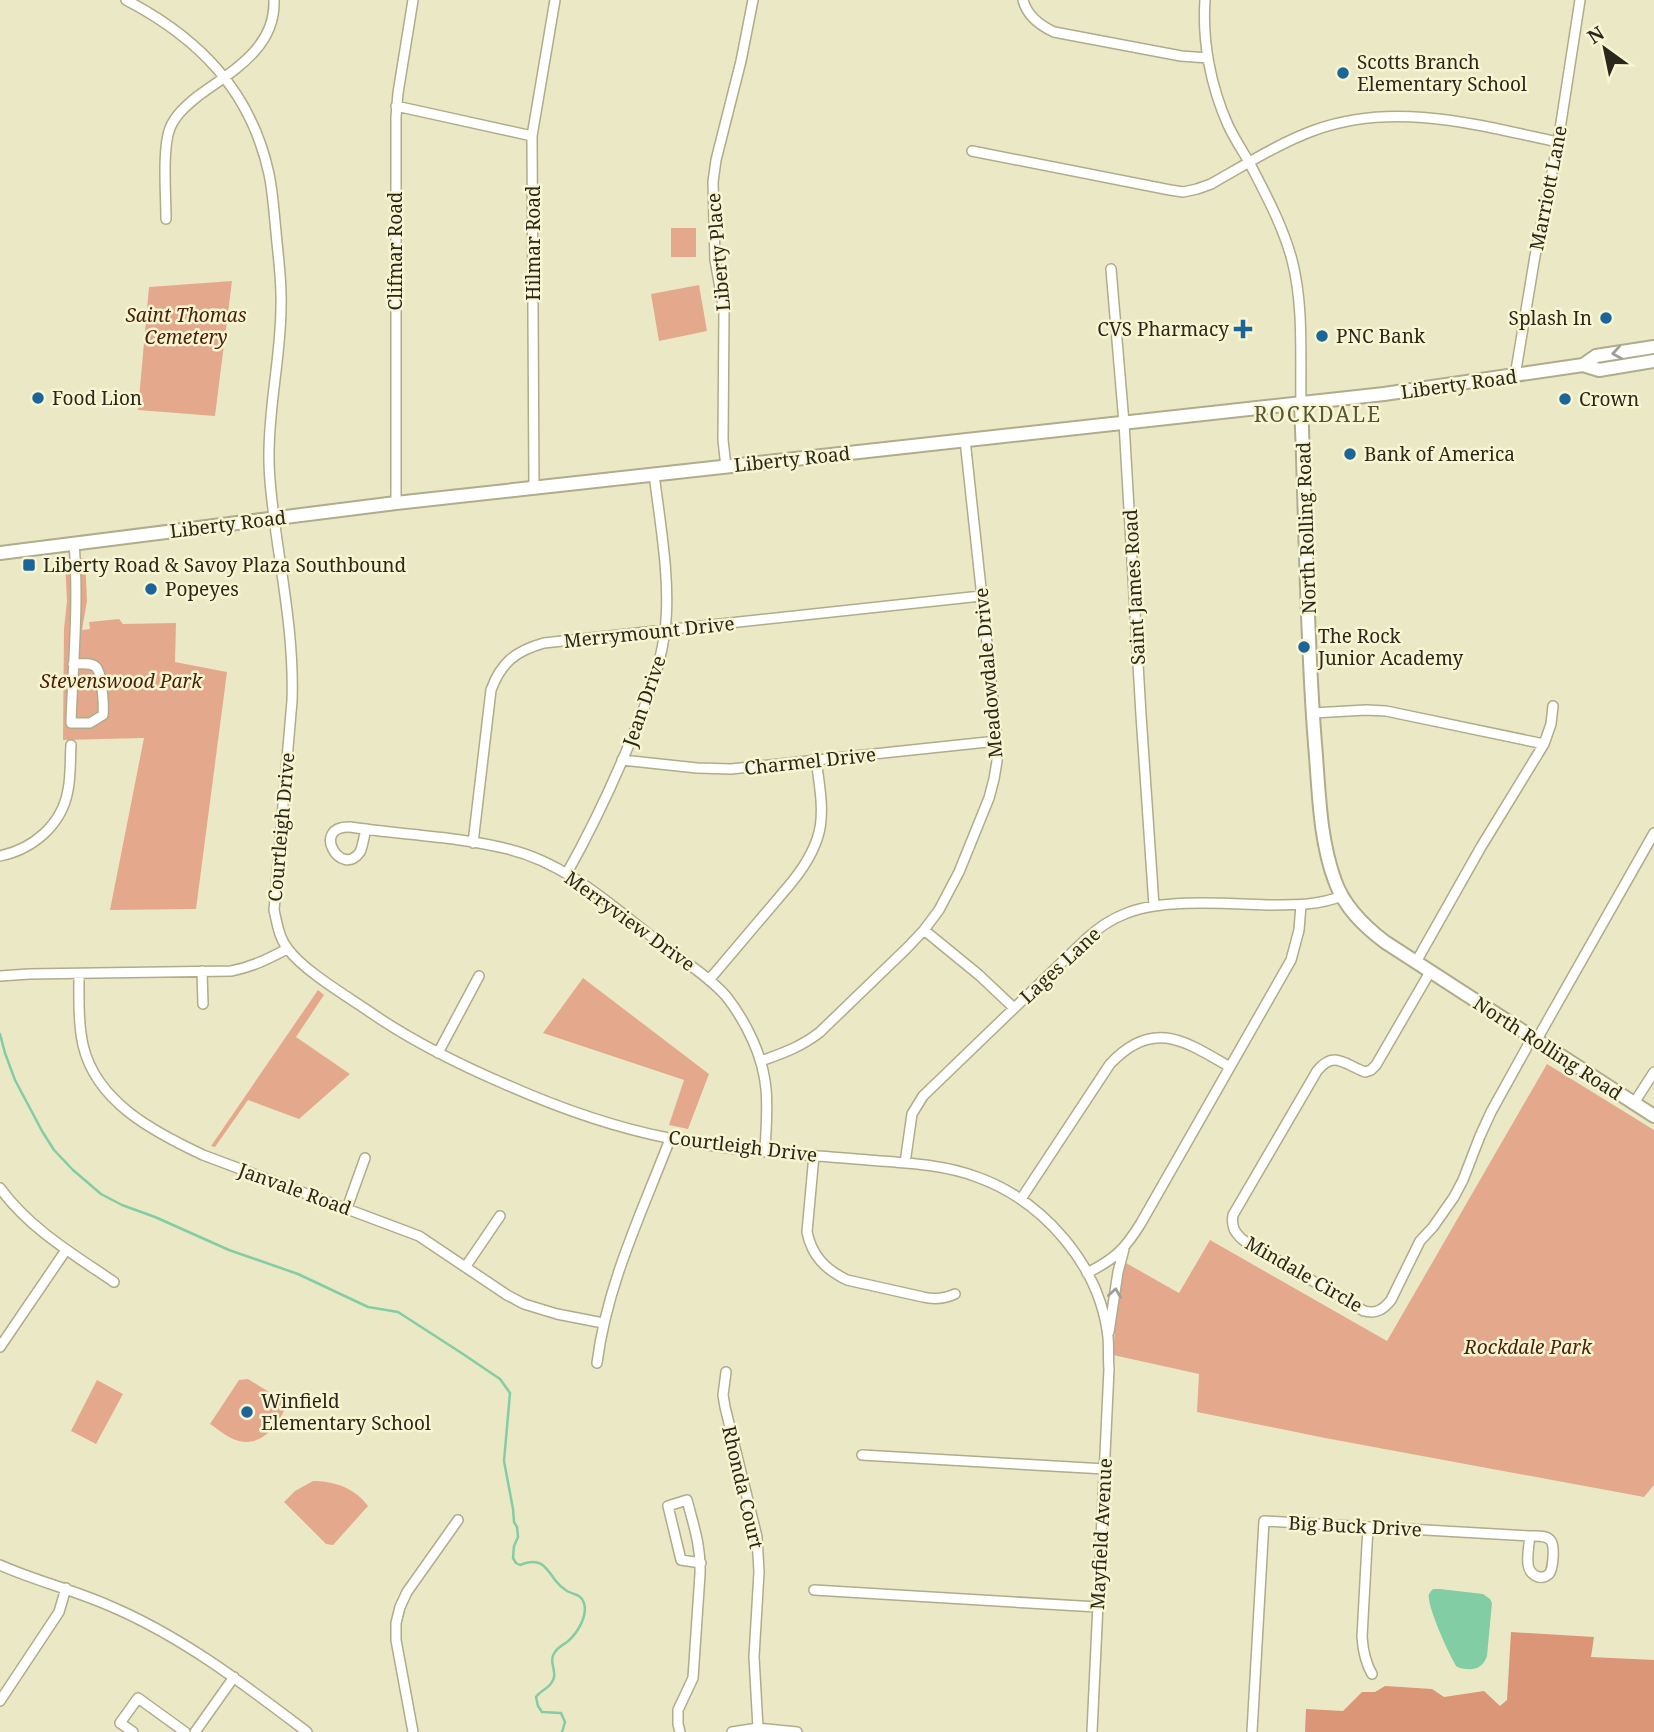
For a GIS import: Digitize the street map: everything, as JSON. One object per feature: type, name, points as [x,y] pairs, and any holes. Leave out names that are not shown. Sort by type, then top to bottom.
[{"type":"main road","name":"Liberty Road","points":[[0,553],[396,503],[1384,394],[1583,365],[1596,356],[1654,347]]},
{"type":"main road","name":"Liberty Road","points":[[1583,365],[1599,370],[1654,361]]},
{"type":"main road","name":"North Rolling Road","points":[[1301,404],[1312,713],[1323,832],[1335,882],[1353,914],[1370,930],[1430,972],[1654,1116]]},
{"type":"street","name":"Courtleigh Drive","points":[[126,0],[184,36],[224,77],[251,121],[260,144],[273,198],[281,305],[269,457],[293,672],[274,910],[287,949],[313,972],[409,1037],[463,1066],[585,1116],[670,1139],[765,1151],[905,1163],[960,1171],[979,1177],[1021,1199],[1050,1223],[1087,1273]]},
{"type":"street","points":[[166,219],[166,149],[171,127],[188,104],[247,60],[260,47],[268,34],[274,0]]},
{"type":"street","name":"Clifmar Road","points":[[396,503],[396,106],[413,0]]},
{"type":"street","name":"Hilmar Road","points":[[534,488],[532,136],[555,0]]},
{"type":"street","name":"Liberty Place","points":[[726,467],[723,440],[724,310],[715,260],[713,182],[753,0]]},
{"type":"street","points":[[1023,0],[1026,11],[1042,26],[1054,32],[1181,56],[1208,58]]},
{"type":"street","name":"North Rolling Road","points":[[1205,0],[1205,34],[1215,90],[1228,125],[1283,233],[1292,260],[1298,288],[1301,404]]},
{"type":"street","name":"Marriott Lane","points":[[1515,376],[1558,142],[1580,0]]},
{"type":"street","points":[[396,106],[532,136]]},
{"type":"street","points":[[972,151],[1140,186],[1183,192],[1211,184],[1276,148],[1316,130],[1362,117],[1432,117],[1558,142]]},
{"type":"street","name":"Saint James Road","points":[[1111,268],[1124,423],[1154,906]]},
{"type":"street","name":"Meadowdale Drive","points":[[761,1061],[792,1050],[820,1032],[924,930],[951,889],[989,798],[994,779],[997,741],[965,440]]},
{"type":"street","name":"Jean Drive","points":[[567,873],[592,827],[653,686],[665,629],[666,603],[654,474]]},
{"type":"street","points":[[72,664],[90,664],[99,672],[103,715],[90,723],[71,723],[72,664],[76,597],[74,543]]},
{"type":"street","name":"Merrymount Drive","points":[[473,843],[491,690],[495,677],[510,659],[520,652],[544,643],[982,596]]},
{"type":"street","points":[[1416,962],[1505,806],[1544,744],[1551,724],[1553,706]]},
{"type":"street","points":[[1312,713],[1386,711],[1544,744]]},
{"type":"street","name":"Charmel Drive","points":[[622,760],[713,769],[997,741]]},
{"type":"street","points":[[0,856],[26,848],[47,831],[56,819],[68,793],[71,746]]},
{"type":"street","points":[[709,980],[804,866],[812,852],[822,820],[816,760]]},
{"type":"street","name":"Merryview Drive","points":[[366,829],[509,849],[541,860],[592,890],[709,980],[734,1006],[761,1061],[767,1088],[765,1151]]},
{"type":"street","points":[[1534,1039],[1654,833]]},
{"type":"street","name":"Lages Lane","points":[[905,1163],[909,1125],[923,1096],[1096,931],[1125,913],[1154,906],[1183,904],[1301,905],[1324,903],[1342,896]]},
{"type":"street","name":"Mayfield Avenue","points":[[1108,1337],[1087,1273],[1124,1249],[1141,1223],[1291,960],[1300,930],[1301,905]]},
{"type":"street","points":[[924,930],[1014,1008]]},
{"type":"street","points":[[0,976],[230,971],[264,962],[287,949]]},
{"type":"street","points":[[202,971],[203,1004]]},
{"type":"street","name":"Mindale Circle","points":[[1430,972],[1371,1070],[1365,1072],[1331,1059],[1317,1071],[1233,1215],[1233,1229],[1243,1240],[1364,1311],[1378,1312],[1391,1300],[1420,1241],[1454,1197],[1491,1112],[1534,1039]]},
{"type":"street","name":"Janvale Road","points":[[79,974],[80,1028],[87,1060],[105,1090],[141,1121],[203,1155],[419,1236],[524,1304],[603,1323]]},
{"type":"street","points":[[438,1053],[479,976]]},
{"type":"street","points":[[1021,1199],[1110,1064],[1130,1046],[1153,1038],[1178,1040],[1191,1044],[1230,1067]]},
{"type":"street","points":[[1634,1103],[1654,1072]]},
{"type":"street","points":[[597,1363],[603,1323],[619,1271],[670,1139]]},
{"type":"street","points":[[814,1155],[807,1231],[814,1254],[823,1265],[847,1280],[923,1297],[945,1298],[955,1294]]},
{"type":"street","points":[[346,1208],[365,1158]]},
{"type":"street","points":[[0,1188],[30,1222],[114,1282]]},
{"type":"street","points":[[466,1266],[500,1216]]},
{"type":"street","name":"Mayfield Avenue","points":[[1093,1732],[1109,1369],[1108,1337],[1124,1249]]},
{"type":"street","points":[[0,1348],[66,1250]]},
{"type":"street","name":"Rhonda Court","points":[[726,1372],[724,1407],[753,1521],[758,1554],[754,1657],[758,1728]]},
{"type":"street","points":[[862,1455],[1104,1468]]},
{"type":"street","points":[[680,1732],[678,1710],[693,1678],[701,1563],[699,1544],[687,1500],[668,1506],[681,1560],[701,1563]]},
{"type":"street","points":[[413,1732],[396,1640],[396,1623],[407,1592],[458,1520]]},
{"type":"street","name":"Big Buck Drive","points":[[1252,1732],[1264,1521],[1530,1535]]},
{"type":"street","points":[[1368,1527],[1362,1637],[1363,1652],[1372,1674]]},
{"type":"street","points":[[1530,1535],[1548,1538],[1553,1545],[1552,1569],[1544,1577],[1533,1574],[1529,1568],[1530,1535]]},
{"type":"street","points":[[0,1565],[110,1606],[177,1639],[234,1677],[307,1732]]},
{"type":"street","points":[[0,1701],[59,1612],[66,1588]]},
{"type":"street","points":[[814,1590],[1097,1606]]},
{"type":"street","points":[[195,1732],[234,1677]]},
{"type":"street","points":[[133,1732],[120,1723],[138,1698],[185,1732]]},
{"type":"street","points":[[732,1732],[758,1728],[797,1732]]},
{"type":"green space","points":[[671,228],[696,228],[696,257],[671,257]]},
{"type":"green space","name":"Saint Thomas Cemetery","points":[[232,281],[215,416],[138,410],[149,287]]},
{"type":"green space","points":[[699,285],[707,331],[659,341],[651,294]]},
{"type":"green space","name":"Stevenswood Park","points":[[85,558],[87,601],[82,630],[90,629],[89,622],[119,619],[123,624],[176,623],[175,662],[227,672],[196,909],[110,910],[144,738],[63,740],[64,629],[67,601],[65,561]]},
{"type":"green space","points":[[583,978],[709,1074],[688,1129],[669,1125],[684,1080],[543,1033]]},
{"type":"green space","points":[[318,990],[324,995],[296,1037],[350,1074],[299,1119],[248,1100],[215,1147],[211,1146]]},
{"type":"green space","name":"Rockdale Park","points":[[1547,1064],[1654,1130],[1654,1485],[1644,1497],[1197,1412],[1199,1374],[1113,1355],[1118,1297],[1126,1263],[1179,1293],[1210,1240],[1387,1341]]},
{"type":"green space","points":[[248,1379],[287,1403],[270,1431],[263,1437],[248,1442],[231,1438],[210,1424],[239,1380]]},
{"type":"green space","points":[[97,1380],[123,1394],[96,1444],[71,1431]]},
{"type":"green space","points":[[313,1481],[344,1487],[357,1494],[368,1506],[333,1545],[326,1544],[284,1502],[295,1491]]},
{"type":"shaded area","points":[[1433,1589],[1483,1594],[1490,1599],[1492,1603],[1487,1656],[1479,1667],[1457,1667],[1430,1605],[1429,1595]]},
{"type":"shaded area","points":[[1511,1632],[1594,1637],[1591,1657],[1654,1660],[1654,1732],[1305,1732],[1306,1709],[1343,1711],[1362,1692],[1375,1692],[1385,1686],[1432,1689],[1444,1697],[1484,1691],[1500,1706],[1507,1700]]},
{"type":"waterway","points":[[0,1034],[15,1080],[42,1131],[54,1150],[101,1194],[229,1250],[298,1274],[368,1307],[398,1312],[500,1379],[510,1393],[504,1461],[518,1537],[513,1558],[520,1565],[532,1562],[541,1564],[560,1586],[579,1596],[585,1608],[578,1630],[553,1656],[552,1682],[536,1697],[542,1712],[561,1713],[565,1722],[562,1732]]},
{"type":"place","name":"Scotts Branch Elementary School","points":[[1343,73]]},
{"type":"place","name":"Splash In","points":[[1606,318]]},
{"type":"place","name":"CVS Pharmacy","points":[[1243,329]]},
{"type":"place","name":"PNC Bank","points":[[1322,336]]},
{"type":"place","name":"Food Lion","points":[[38,398]]},
{"type":"place","name":"Crown","points":[[1565,399]]},
{"type":"place","name":"Bank of America","points":[[1350,454]]},
{"type":"place","name":"Liberty Road & Savoy Plaza Southbound","points":[[29,565]]},
{"type":"place","name":"Popeyes","points":[[151,589]]},
{"type":"place","name":"The Rock Junior Academy","points":[[1304,647]]},
{"type":"place","name":"Winfield Elementary School","points":[[247,1412]]},
{"type":"district","name":"ROCKDALE","points":[[1318,414]]}]
